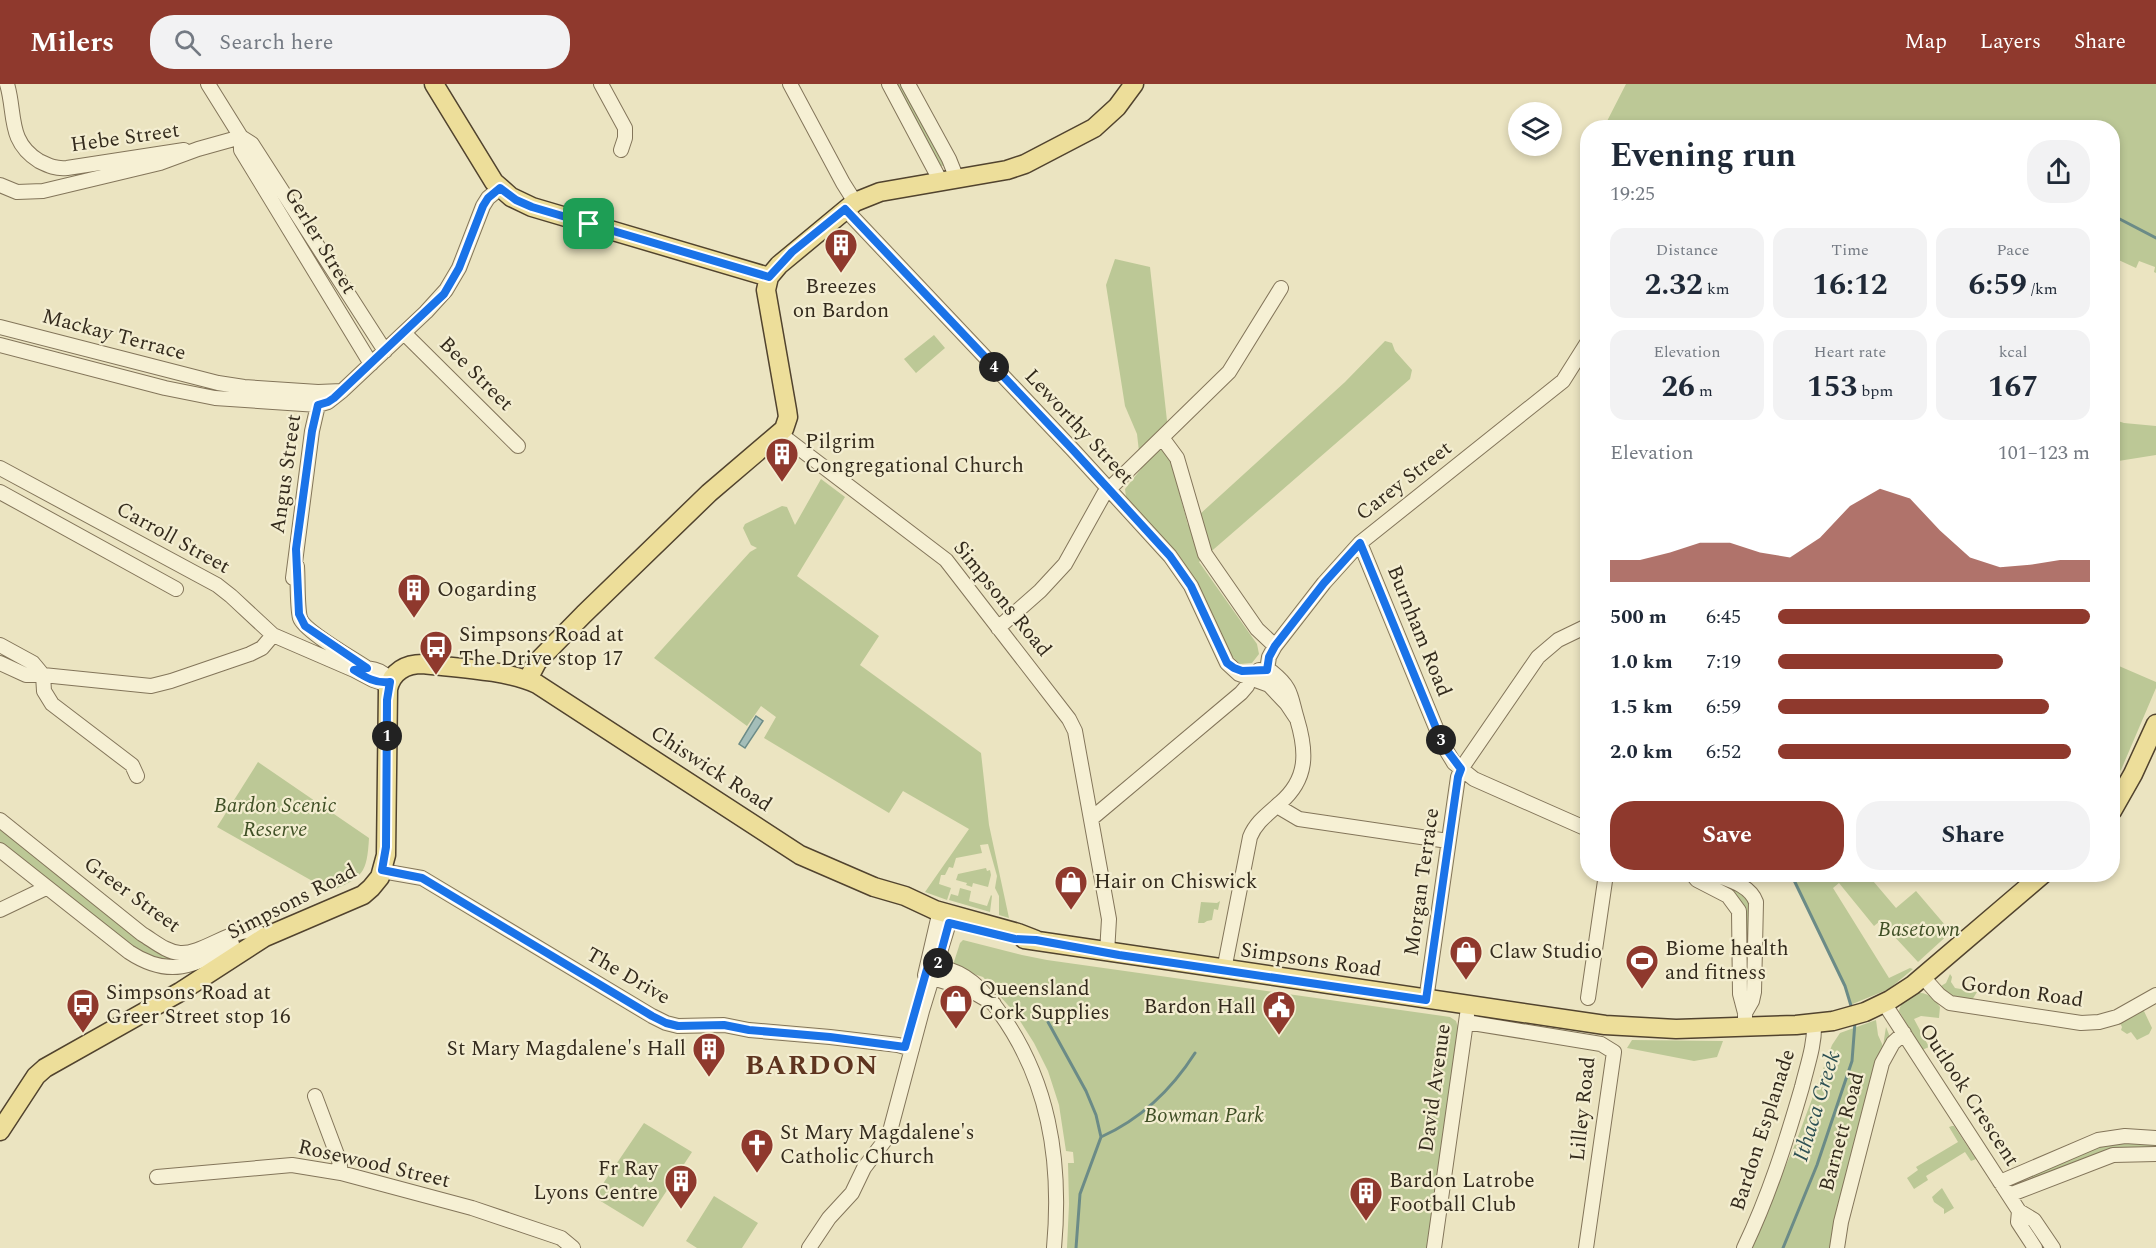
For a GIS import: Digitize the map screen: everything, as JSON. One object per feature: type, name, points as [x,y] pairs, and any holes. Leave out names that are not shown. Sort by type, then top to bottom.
[{"type":"main road","points":[[434,84],[488,173],[500,188],[516,200],[532,207],[769,277]]},
{"type":"main road","points":[[390,682],[399,670],[416,664],[475,670],[528,680],[537,662],[584,614],[710,493],[779,433],[786,424],[787,410],[766,291],[769,277],[792,252],[850,205],[880,192],[1015,168],[1085,133],[1109,116],[1134,84]]},
{"type":"main road","name":"Chiswick Road","points":[[528,680],[571,704],[800,855],[874,887],[902,903],[945,918],[1015,939],[1036,940],[1107,953]]},
{"type":"main road","name":"Simpsons Road","points":[[0,1131],[40,1072],[180,992],[260,934],[363,895],[376,882],[382,870],[386,847],[387,700],[390,682]]},
{"type":"main road","points":[[2120,798],[2156,724]]},
{"type":"main road","name":"Simpsons Road","points":[[1107,953],[1426,1000],[1467,1014],[1676,1029],[1745,1019],[1814,1023],[1864,1012],[1923,977],[2034,882]]},
{"type":"street","name":"Hebe Street","points":[[7,84],[18,140],[31,155],[53,167],[67,168],[151,153],[198,149]]},
{"type":"street","name":"Gerler Street","points":[[208,84],[241,137],[252,144],[385,351]]},
{"type":"street","points":[[601,84],[625,128],[626,138],[621,150]]},
{"type":"street","name":"Leworthy Street","points":[[790,84],[843,183],[850,205],[1182,572],[1191,586],[1224,657],[1231,666]]},
{"type":"street","points":[[889,84],[949,180]]},
{"type":"street","points":[[908,84],[949,159],[949,180]]},
{"type":"street","name":"Hebe Street","points":[[2,183],[20,192],[43,190],[160,163],[241,137]]},
{"type":"street","name":"Gerler Street","points":[[241,137],[241,150],[370,364]]},
{"type":"street","points":[[318,405],[328,402],[342,391],[435,304],[459,268],[483,206],[488,198],[500,188]]},
{"type":"street","points":[[998,628],[1040,591],[1065,564],[1109,489],[1229,372],[1281,288]]},
{"type":"street","name":"Mackay Terrace","points":[[0,327],[218,383],[318,392],[342,391]]},
{"type":"street","name":"Bee Street","points":[[404,333],[518,446]]},
{"type":"street","name":"Mackay Terrace","points":[[0,345],[165,388],[215,398],[318,405]]},
{"type":"street","name":"Carey Street","points":[[1267,670],[1269,657],[1275,646],[1324,583],[1360,543],[1563,381],[1580,354]]},
{"type":"street","points":[[215,398],[218,383]]},
{"type":"street","name":"Angus Street","points":[[293,578],[312,431],[318,405]]},
{"type":"street","name":"Simpsons Road","points":[[779,433],[946,560],[1073,725],[1109,919],[1107,953]]},
{"type":"street","points":[[1162,439],[1177,458],[1205,554],[1255,626],[1275,646]]},
{"type":"street","name":"Carroll Street","points":[[0,468],[217,585],[273,635],[360,669],[373,680],[382,683],[390,682]]},
{"type":"street","name":"Carroll Street","points":[[0,492],[176,589]]},
{"type":"street","points":[[50,519],[60,501]]},
{"type":"street","name":"Burnham Road","points":[[1360,543],[1443,745],[1461,769],[1474,779],[1580,826]]},
{"type":"street","name":"Angus Street","points":[[296,549],[299,614],[302,622],[360,669]]},
{"type":"street","points":[[1461,769],[1538,657],[1558,640],[1580,629]]},
{"type":"street","points":[[0,663],[26,675],[151,686],[254,652],[266,645],[273,635]]},
{"type":"street","points":[[0,645],[33,663],[43,675],[45,695],[52,704],[132,765],[137,776]]},
{"type":"street","points":[[1224,970],[1250,837],[1258,822],[1292,790],[1302,765],[1305,749],[1290,690],[1279,677],[1267,670],[1245,671],[1231,666]]},
{"type":"street","points":[[1231,666],[1238,673],[1273,689],[1297,719]]},
{"type":"street","points":[[1091,819],[1243,691],[1250,677],[1267,670]]},
{"type":"street","name":"Morgan Terrace","points":[[1426,1000],[1448,841],[1461,769]]},
{"type":"street","points":[[1277,806],[1299,819],[1448,841]]},
{"type":"street","name":"Greer Street","points":[[0,820],[142,934],[169,950],[180,953],[193,951],[235,934],[260,934]]},
{"type":"street","name":"Greer Street","points":[[0,850],[129,952],[150,964],[181,966],[196,964],[260,934]]},
{"type":"street","name":"The Drive","points":[[382,870],[422,878],[666,1023],[680,1026],[724,1025],[749,1030],[830,1037],[909,1048]]},
{"type":"street","points":[[1588,998],[1605,882]]},
{"type":"street","points":[[1701,882],[1728,896],[1739,911],[1740,994],[1745,1019]]},
{"type":"street","points":[[1731,882],[1752,894],[1756,902],[1754,992],[1745,1019]]},
{"type":"street","points":[[0,910],[46,888]]},
{"type":"street","points":[[809,1248],[829,1218],[852,1193],[864,1168],[889,1135],[909,1048],[945,918]]},
{"type":"street","points":[[932,971],[958,974],[975,982],[1006,1020],[1023,1048],[1043,1095],[1055,1163],[1054,1248]]},
{"type":"street","name":"Gordon Road","points":[[1923,977],[1950,1004],[2074,1023],[2099,1022],[2114,1018],[2156,995]]},
{"type":"street","name":"Outlook Crescent","points":[[1884,1002],[2019,1211],[2034,1220],[2053,1248]]},
{"type":"street","name":"David Avenue","points":[[1434,1248],[1467,1014]]},
{"type":"street","name":"Lilley Road","points":[[1467,1014],[1601,1044],[1614,1052],[1586,1248]]},
{"type":"street","name":"Bardon Esplanade","points":[[1744,1248],[1761,1212],[1790,1129],[1814,1040],[1814,1023]]},
{"type":"street","name":"Barnett Road","points":[[1837,1248],[1840,1222],[1882,1063],[1893,1043],[1904,1033]]},
{"type":"street","points":[[315,1096],[339,1160],[340,1173]]},
{"type":"street","points":[[2000,1182],[2098,1140],[2125,1136],[2156,1138]]},
{"type":"street","points":[[2009,1195],[2113,1155],[2156,1154]]},
{"type":"street","name":"Rosewood Street","points":[[158,1178],[292,1165],[340,1173],[472,1208],[561,1238],[573,1248]]},
{"type":"street","name":"Outlook Crescent","points":[[2019,1211],[2018,1222],[2035,1248]]},
{"type":"green space","points":[[891,84],[905,84],[944,165],[940,167]]},
{"type":"green space","points":[[1626,84],[2156,84],[2156,273],[2154,272],[2155,267],[2139,261],[2136,268],[2120,261],[2120,120],[1608,120]]},
{"type":"green space","points":[[1115,259],[1150,267],[1172,466],[1188,525],[1345,382],[1385,341],[1392,343],[1395,351],[1412,370],[1410,379],[1199,562],[1257,644],[1259,654],[1252,663],[1240,664],[1232,656],[1191,576],[1126,497],[1125,489],[1141,469],[1137,434],[1125,406],[1106,285]]},
{"type":"green space","points":[[934,335],[945,348],[916,373],[904,359]]},
{"type":"green space","points":[[2120,422],[2156,426],[2156,455],[2120,461]]},
{"type":"green space","points":[[821,479],[845,497],[797,576],[879,636],[860,665],[981,753],[989,825],[1009,918],[999,915],[999,896],[995,888],[997,876],[988,844],[980,845],[982,853],[956,858],[953,868],[949,867],[945,875],[941,875],[939,884],[951,888],[947,900],[925,892],[969,829],[903,791],[889,813],[764,738],[776,717],[761,706],[747,726],[654,658],[750,552],[757,548],[751,545],[743,528],[745,524],[782,506],[787,507],[795,525]]},
{"type":"green space","points":[[2120,666],[2156,682],[2156,688],[2121,770]]},
{"type":"green space","name":"Bardon Scenic Reserve","points":[[258,762],[369,838],[367,859],[361,873],[356,878],[330,891],[217,827]]},
{"type":"green space","points":[[0,825],[189,961],[155,961],[131,949],[0,842]]},
{"type":"green space","points":[[986,868],[987,871],[990,870],[991,875],[988,887],[973,883],[972,887],[956,880],[958,874]]},
{"type":"green space","points":[[1705,882],[1719,882],[1743,890],[1753,900],[1752,988],[1747,994],[1745,991],[1745,921]]},
{"type":"green space","name":"Basetown","points":[[1794,882],[1874,882],[1896,908],[1916,891],[1951,932],[1918,962],[1880,921],[1874,926],[1839,883],[1833,888],[1889,978],[1910,968],[1913,969],[1889,989],[1850,1005],[1845,986]]},
{"type":"green space","points":[[960,888],[971,891],[969,901],[987,906],[991,895],[990,912],[949,900],[951,894],[958,896]]},
{"type":"green space","points":[[1220,901],[1218,910],[1214,909],[1212,920],[1198,923],[1201,902],[1217,903]]},
{"type":"green space","name":"Bowman Park","points":[[963,940],[1047,960],[1450,1017],[1456,1021],[1459,1030],[1430,1248],[1067,1248],[1068,1163],[1074,1163],[1073,1152],[1066,1151],[1059,1105],[1048,1071],[1015,1013],[983,977],[955,968],[953,965]]},
{"type":"green space","points":[[1950,974],[1955,988],[1977,992],[1972,1000],[1954,997],[1944,990],[1941,986],[1946,983]]},
{"type":"green space","points":[[1920,993],[1934,999],[1940,1007],[1939,1018],[1921,1016],[1914,1019],[1929,1047],[1922,1050],[1899,1011],[1906,999]]},
{"type":"green space","points":[[2143,1009],[2152,1028],[2149,1034],[2137,1040],[2131,1032],[2127,1034],[2121,1030],[2120,1023]]},
{"type":"green space","points":[[1876,1020],[1878,1035],[1883,1046],[1886,1027],[1890,1037],[1834,1248],[1750,1248],[1796,1142],[1832,1045],[1840,1033]]},
{"type":"green space","points":[[1632,1040],[1723,1041],[1717,1057],[1694,1061],[1627,1048]]},
{"type":"green space","points":[[644,1123],[692,1152],[643,1227],[594,1197]]},
{"type":"green space","points":[[1954,1126],[1976,1159],[1971,1161],[1965,1152],[1926,1176],[1928,1180],[1914,1189],[1907,1178],[1918,1170],[1916,1167],[1958,1142],[1949,1127]]},
{"type":"green space","points":[[2156,1141],[2156,1151],[2033,1179],[2030,1174],[2104,1143]]},
{"type":"green space","points":[[1942,1188],[1954,1208],[1944,1214],[1944,1209],[1934,1202],[1932,1197]]},
{"type":"green space","points":[[714,1196],[758,1223],[742,1248],[697,1248],[686,1241]]},
{"type":"water","points":[[756,716],[763,721],[745,748],[739,744]]},
{"type":"waterway","name":"Ithaca Creek","points":[[2120,219],[2156,238]]},
{"type":"waterway","name":"Ithaca Creek","points":[[1795,882],[1845,986],[1852,1009]]},
{"type":"waterway","points":[[1048,1022],[1086,1091],[1096,1115],[1101,1137],[1080,1194],[1076,1248]]},
{"type":"waterway","name":"Ithaca Creek","points":[[1783,1248],[1817,1165],[1852,1061],[1855,1022]]},
{"type":"waterway","points":[[1101,1137],[1116,1130],[1154,1102],[1166,1091],[1195,1053]]},
{"type":"place","name":"Breezes on Bardon","points":[[841,274]]},
{"type":"place","name":"Pilgrim Congregational Church","points":[[782,483]]},
{"type":"place","name":"Oogarding","points":[[414,619]]},
{"type":"place","name":"Simpsons Road at The Drive stop 17","points":[[436,676]]},
{"type":"place","name":"Hair on Chiswick","points":[[1071,911]]},
{"type":"place","name":"Claw Studio","points":[[1466,981]]},
{"type":"place","name":"Biome health and fitness","points":[[1642,990]]},
{"type":"place","name":"Queensland Cork Supplies","points":[[956,1030]]},
{"type":"place","name":"Simpsons Road at Greer Street stop 16","points":[[83,1034]]},
{"type":"place","name":"Bardon Hall","points":[[1279,1036]]},
{"type":"place","name":"St Mary Magdalene's Hall","points":[[709,1078]]},
{"type":"place","name":"St Mary Magdalene's Catholic Church","points":[[757,1174]]},
{"type":"place","name":"Fr Ray Lyons Centre","points":[[681,1210]]},
{"type":"place","name":"Bardon Latrobe Football Club","points":[[1366,1222]]},
{"type":"district","name":"BARDON","points":[[812,1066]]},
{"type":"route","points":[[500,188],[520,202],[532,207],[589,224],[769,277],[792,252],[845,209],[1170,556],[1191,586],[1226,661],[1236,670],[1267,670],[1269,657],[1275,646],[1324,583],[1360,543],[1443,745],[1454,763],[1461,769],[1426,1000],[1119,955],[1036,940],[1015,939],[949,923],[937,967],[927,969],[905,1047],[830,1037],[749,1030],[724,1025],[678,1026],[652,1016],[422,878],[382,870],[386,855],[387,700],[390,682],[382,683],[373,680],[354,670],[367,668],[311,631],[302,622],[299,614],[296,549],[312,431],[318,405],[334,398],[439,299],[459,268],[483,206],[494,192],[500,188]]}]
